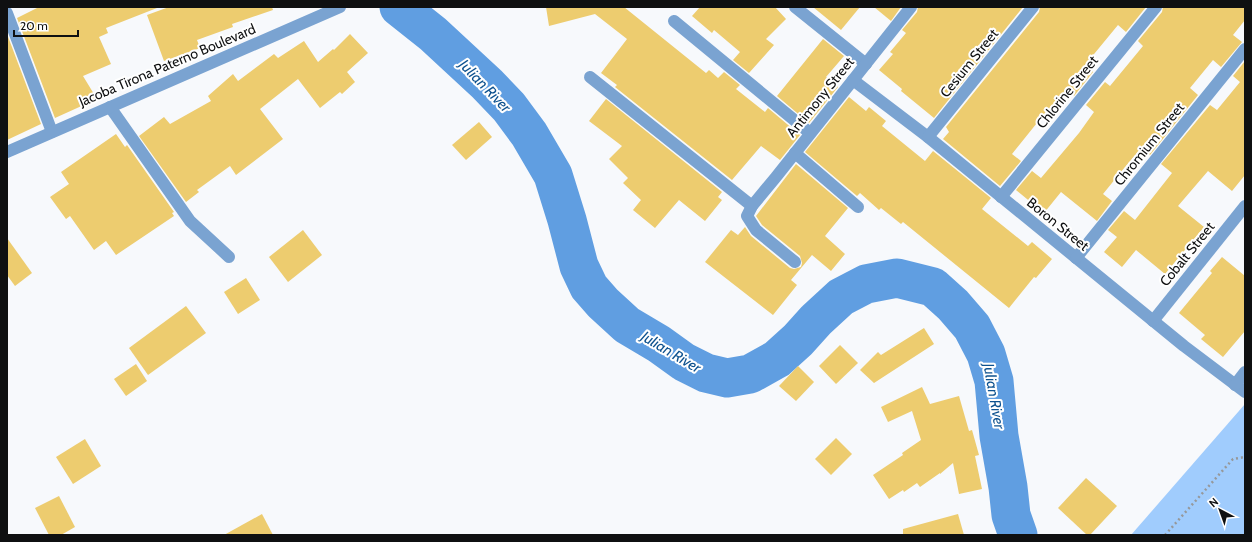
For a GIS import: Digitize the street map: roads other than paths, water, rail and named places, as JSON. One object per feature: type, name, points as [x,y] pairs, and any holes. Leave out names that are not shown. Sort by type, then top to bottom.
[{"type":"street","name":"Jacoba Tirona Paterno Boulevard","points":[[7,152],[340,7]]},
{"type":"street","points":[[795,7],[866,64]]},
{"type":"street","name":"Antimony Street","points":[[752,206],[911,7]]},
{"type":"street","name":"Cesium Street","points":[[928,137],[1033,7]]},
{"type":"street","name":"Chlorine Street","points":[[1001,197],[1156,7]]},
{"type":"street","points":[[7,13],[52,132]]},
{"type":"street","points":[[674,21],[810,133]]},
{"type":"street","name":"Chromium Street","points":[[1076,258],[1245,50]]},
{"type":"street","points":[[590,77],[752,206],[747,216],[756,230],[795,262]]},
{"type":"street","name":"Boron Street","points":[[853,80],[928,137],[1153,321],[1240,388]]},
{"type":"street","points":[[110,107],[190,222],[229,257]]},
{"type":"street","points":[[794,153],[858,206]]},
{"type":"street","name":"Cobalt Street","points":[[1153,321],[1245,206]]},
{"type":"street","points":[[1240,388],[1245,372]]},
{"type":"waterway","name":"Julian River","points":[[399,7],[433,34],[487,84],[509,107],[529,134],[553,175],[579,266],[589,287],[603,303],[627,325],[659,344],[684,362],[706,373],[727,378],[750,374],[777,359],[841,297],[866,284],[897,278],[933,287],[953,305],[972,327],[986,354],[994,381],[999,436],[1008,487],[1011,515],[1018,535]]}]
